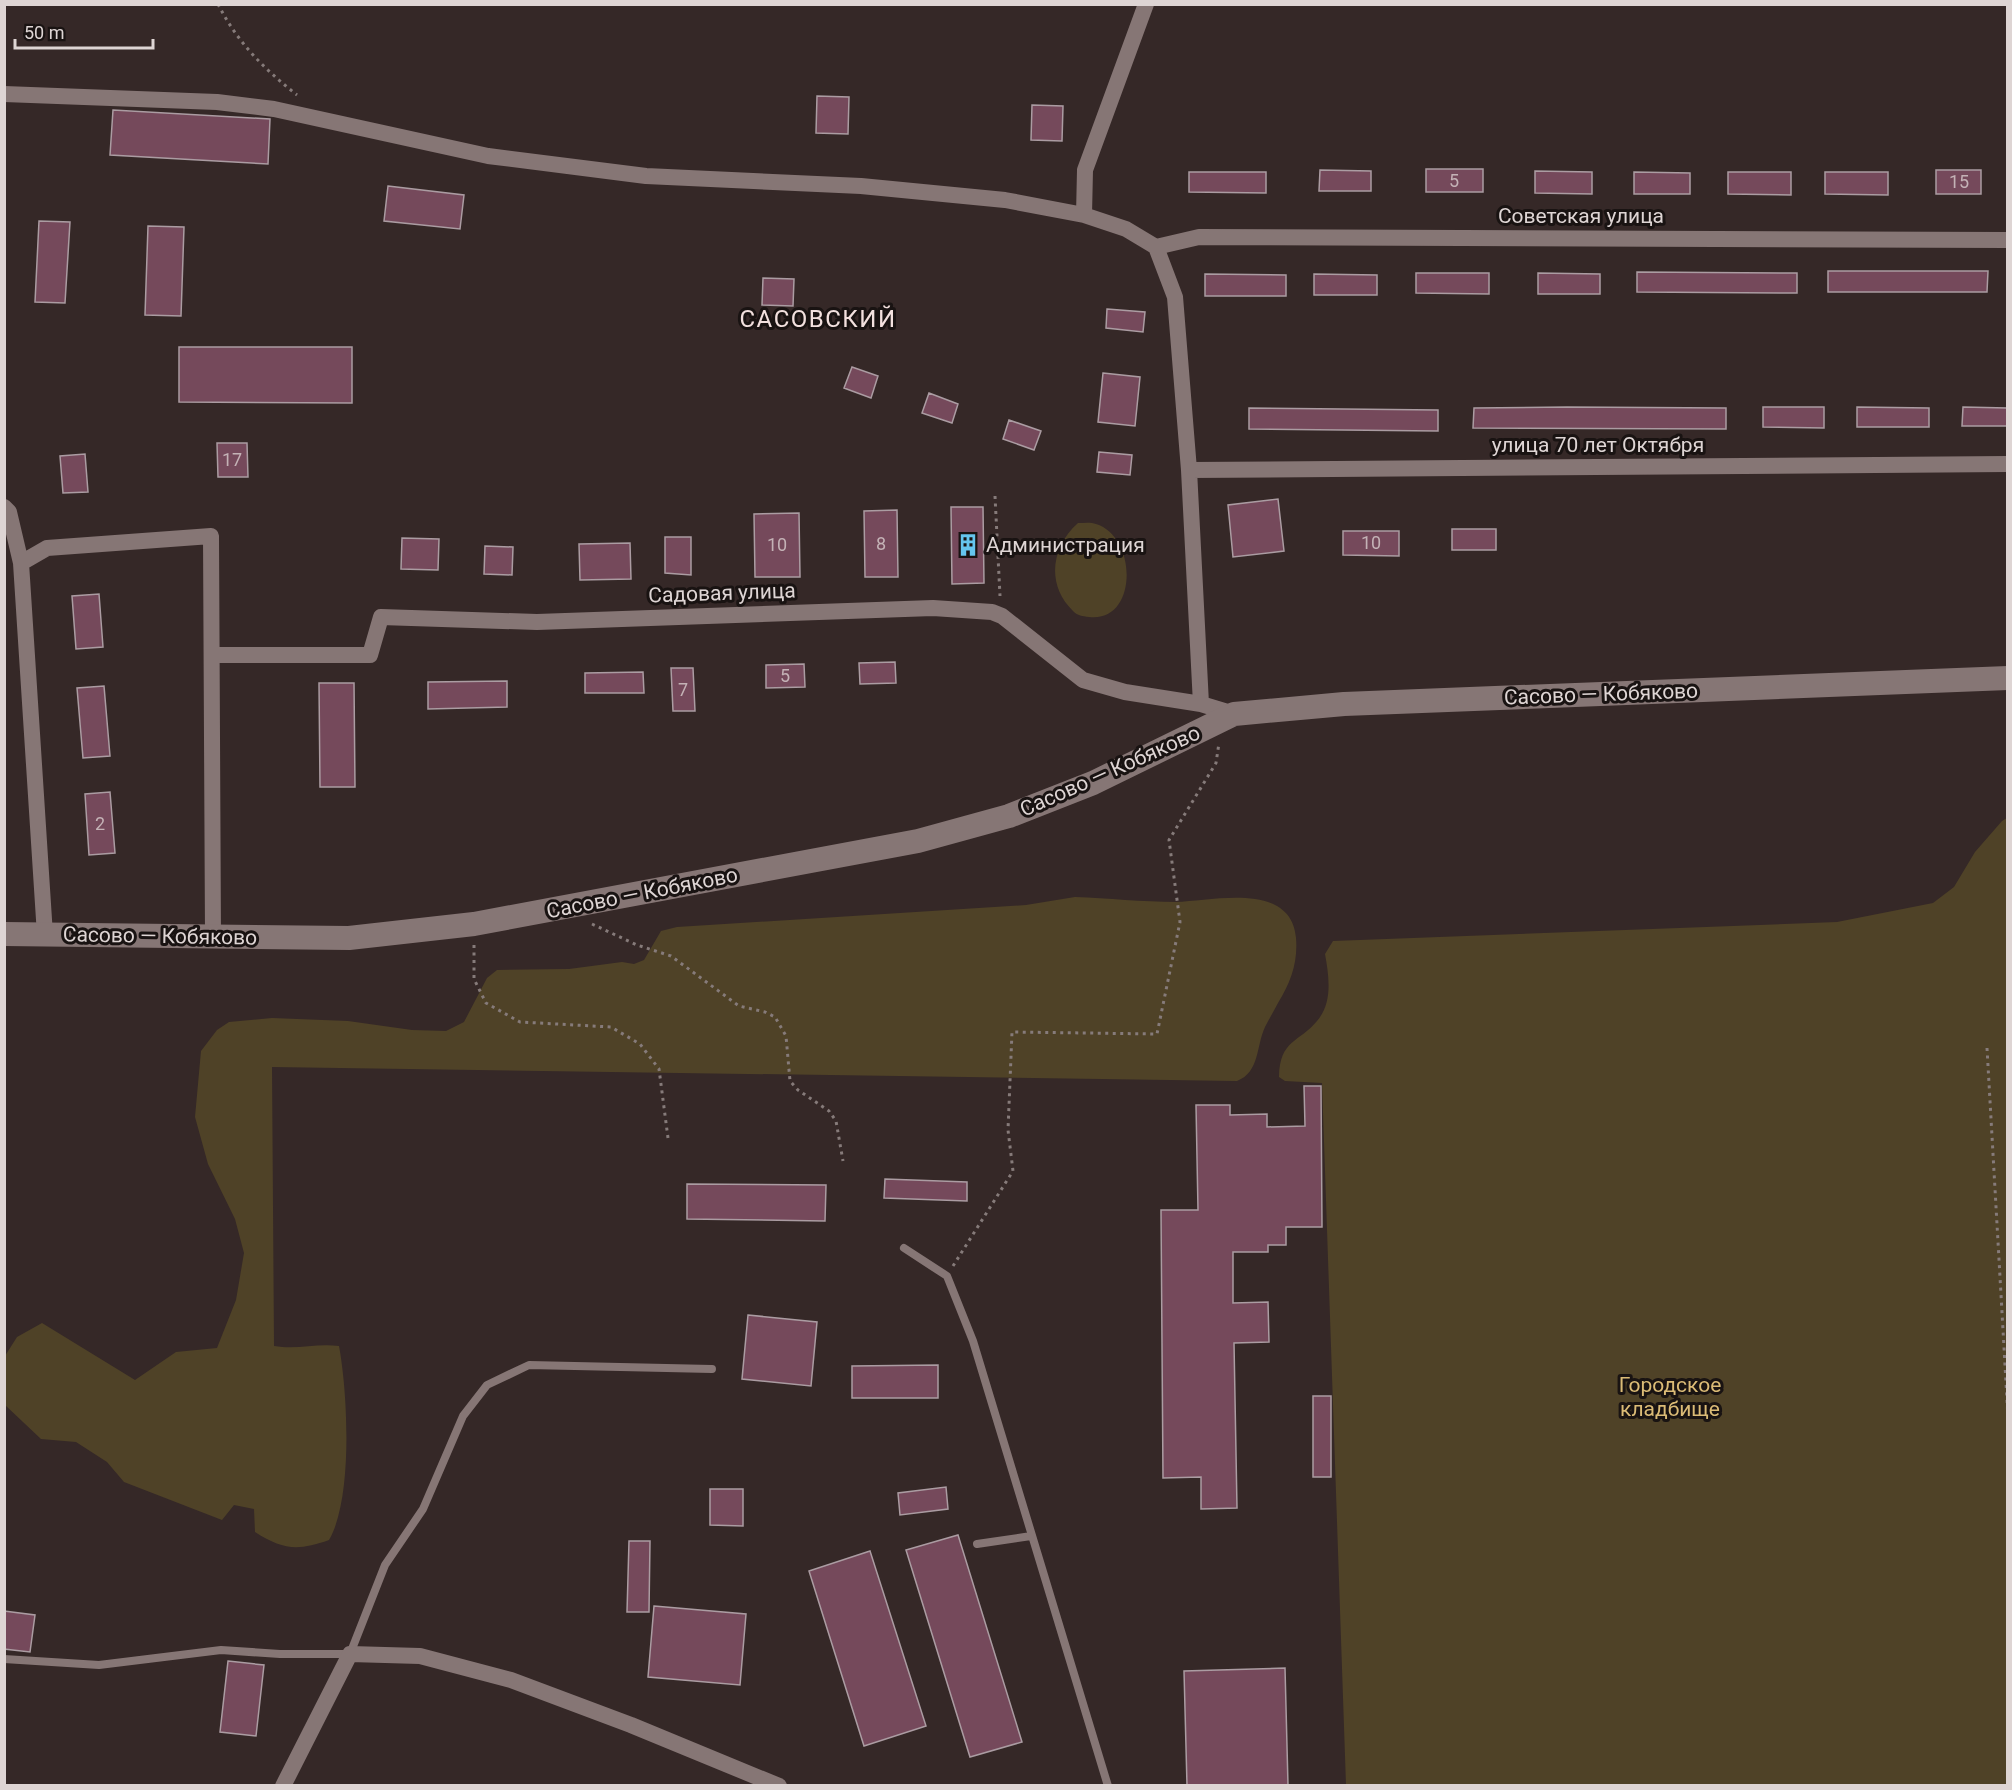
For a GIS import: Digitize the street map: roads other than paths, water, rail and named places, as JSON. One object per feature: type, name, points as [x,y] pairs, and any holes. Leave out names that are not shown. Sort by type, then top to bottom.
[{"type":"street","points":[[1084,215],[1085,170],[1146,4]]},
{"type":"street","points":[[4,94],[217,102],[274,109],[488,156],[646,176],[861,186],[1005,200],[1084,215],[1126,229],[1156,247],[1175,297],[1189,470],[1201,704]]},
{"type":"street","name":"Советская улица","points":[[1156,247],[1199,237],[2007,240]]},
{"type":"street","name":"улица 70 лет Октября","points":[[1189,470],[2007,464]]},
{"type":"street","points":[[4,507],[9,512],[21,563],[45,935]]},
{"type":"street","points":[[21,563],[47,548],[211,536],[213,937]]},
{"type":"street","name":"Садовая улица","points":[[212,655],[370,655],[381,618],[537,622],[933,608],[992,612],[1002,616],[1083,680],[1125,692],[1201,704],[1228,717]]},
{"type":"street","name":"Сасово — Кобяково","points":[[4,934],[349,938],[474,924],[918,842],[1009,816],[1094,783],[1228,717],[1344,704],[2007,678]]},
{"type":"street","points":[[283,1785],[351,1654],[420,1656],[511,1680],[631,1725],[779,1785]]},
{"type":"lane","points":[[904,1248],[947,1276],[973,1341],[1108,1785]]},
{"type":"lane","points":[[4,1659],[99,1665],[221,1650],[280,1654],[351,1654],[385,1565],[423,1509],[463,1416],[487,1385],[529,1365],[712,1369]]},
{"type":"lane","points":[[977,1544],[1031,1536]]},
{"type":"place","name":"Администрация","points":[[968,545]]},
{"type":"district","name":"САСОВСКИЙ","points":[[818,319]]},
{"type":"park label","name":"Городское кладбище","points":[[1670,1397]]}]
